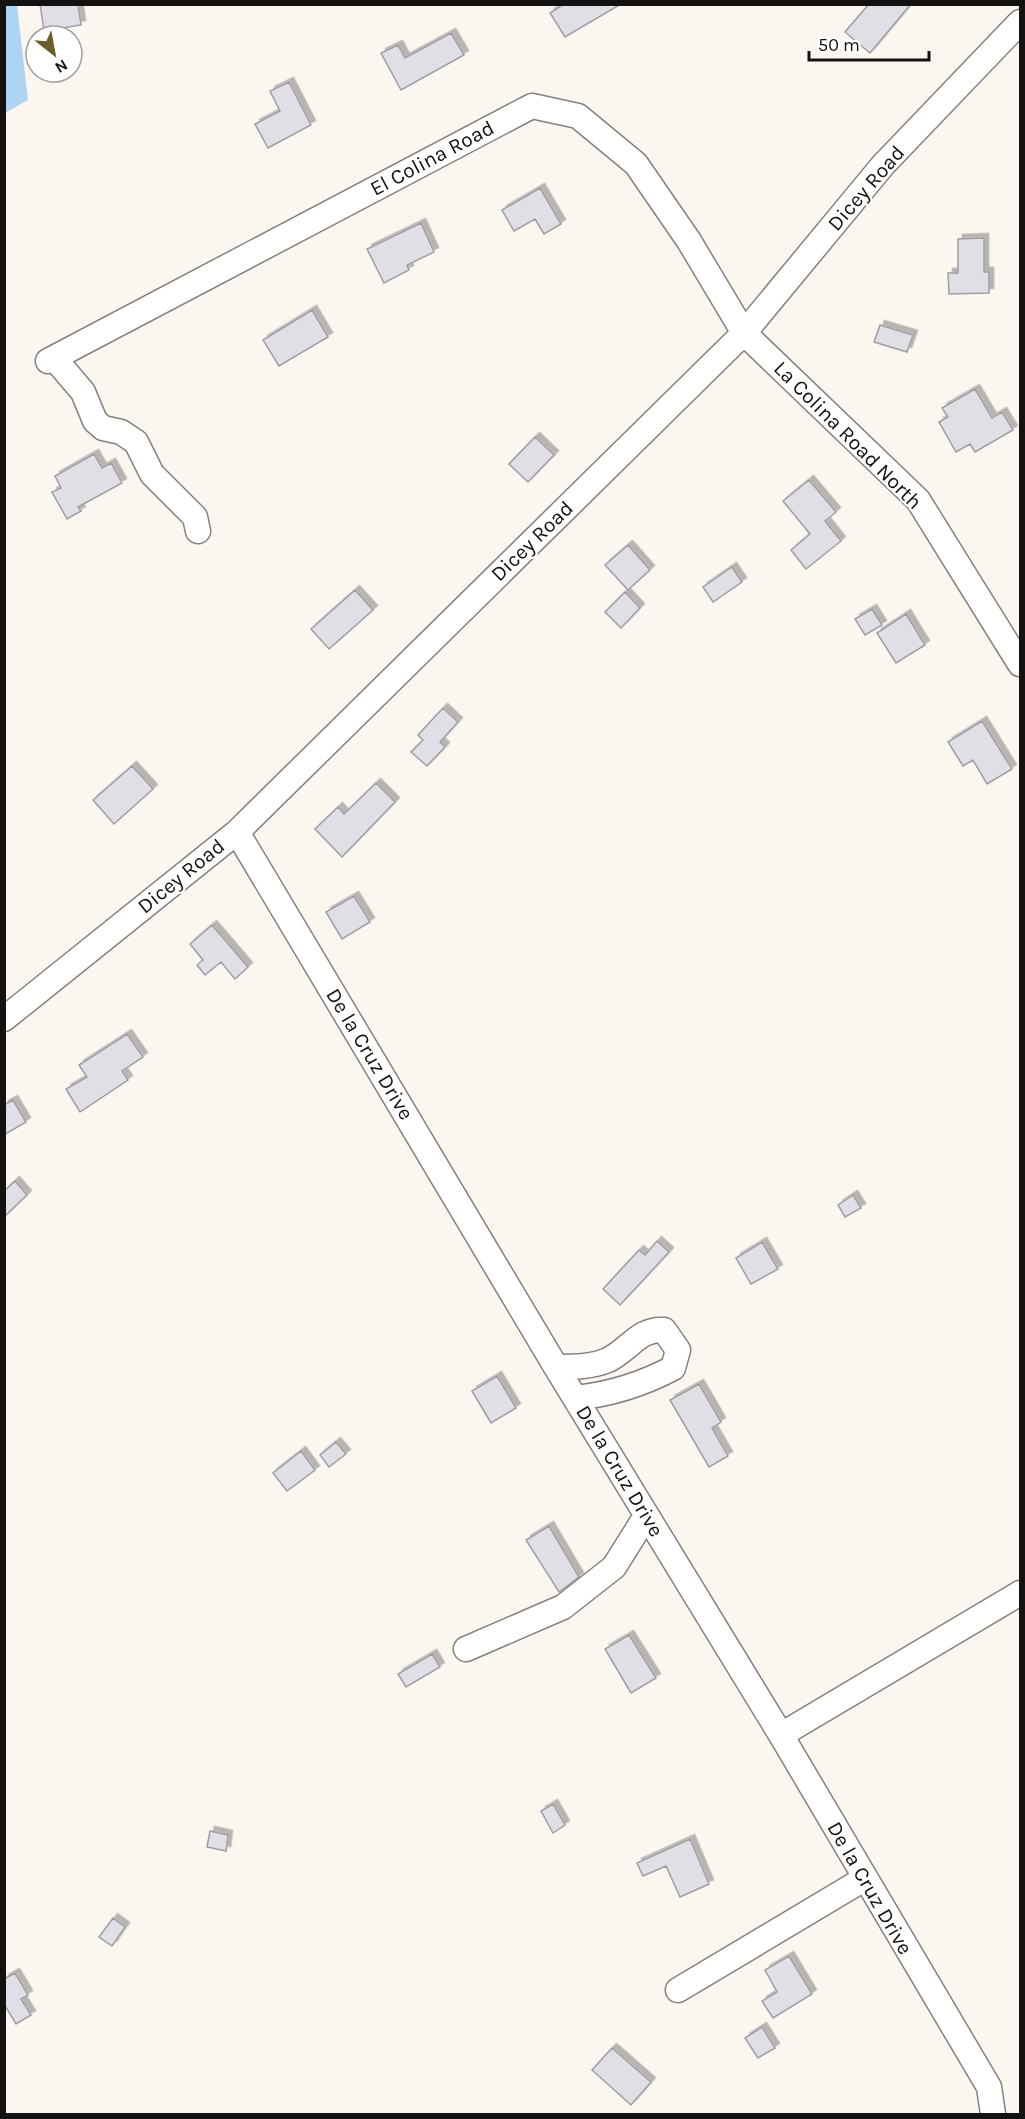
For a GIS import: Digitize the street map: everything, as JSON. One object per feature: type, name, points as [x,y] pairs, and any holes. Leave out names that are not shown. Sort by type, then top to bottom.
[{"type":"street","name":"Dicey Road","points":[[4,1019],[237,832],[744,333],[883,165],[1020,22]]},
{"type":"street","name":"El Colina Road","points":[[198,531],[195,517],[153,474],[135,442],[121,432],[103,428],[95,421],[83,392],[51,360],[532,106],[578,116],[636,164],[689,241],[744,333]]},
{"type":"street","name":"La Colina Road North","points":[[744,333],[918,500],[1020,664]]},
{"type":"street","name":"De la Cruz Drive","points":[[237,832],[646,1516],[781,1735],[988,2087],[993,2115]]},
{"type":"street","points":[[556,1366],[589,1365],[608,1359],[651,1329],[664,1330],[678,1350],[673,1368],[652,1379],[600,1395],[576,1398]]},
{"type":"street","points":[[466,1649],[563,1607],[614,1567],[646,1516]]},
{"type":"street","points":[[781,1735],[1020,1593]]},
{"type":"street","points":[[678,1990],[864,1879]]},
{"type":"water","points":[[5,4],[17,5],[24,84],[26,84],[28,100],[5,113]]},
{"type":"building","points":[[40,4],[78,4],[81,24],[43,24]]},
{"type":"building","points":[[564,4],[621,4],[565,37],[550,13]]},
{"type":"building","points":[[869,4],[911,4],[870,53],[845,32]]},
{"type":"building","points":[[451,33],[464,55],[401,90],[381,53],[398,45],[405,58]]},
{"type":"building","points":[[289,82],[311,125],[268,148],[255,124],[280,111],[270,91]]},
{"type":"building","points":[[540,188],[561,224],[544,234],[535,219],[514,231],[502,210]]},
{"type":"building","points":[[421,223],[434,252],[407,265],[409,270],[384,283],[367,249]]},
{"type":"building","points":[[984,238],[984,272],[989,272],[989,293],[949,294],[948,273],[958,273],[958,239]]},
{"type":"building","points":[[312,310],[328,337],[279,366],[263,340]]},
{"type":"building","points":[[880,325],[913,335],[907,352],[874,342]]},
{"type":"building","points":[[975,389],[992,418],[1002,412],[1013,430],[975,452],[970,444],[956,452],[939,422],[948,417],[942,408]]},
{"type":"building","points":[[535,437],[554,455],[528,482],[509,464]]},
{"type":"building","points":[[94,454],[102,468],[111,463],[122,483],[78,507],[81,511],[67,519],[52,492],[61,488],[55,476]]},
{"type":"building","points":[[809,480],[836,512],[825,521],[841,541],[806,569],[791,550],[810,534],[783,501]]},
{"type":"building","points":[[628,545],[650,570],[628,590],[605,565]]},
{"type":"building","points":[[732,567],[742,582],[713,602],[703,587]]},
{"type":"building","points":[[355,590],[373,610],[329,649],[311,629]]},
{"type":"building","points":[[625,592],[640,608],[621,628],[605,612]]},
{"type":"building","points":[[872,609],[882,625],[865,635],[855,619]]},
{"type":"building","points":[[906,614],[925,645],[896,663],[877,633]]},
{"type":"building","points":[[443,708],[458,722],[440,742],[445,747],[427,766],[411,752],[423,740],[418,735]]},
{"type":"building","points":[[982,721],[1012,769],[987,784],[973,760],[963,766],[948,742]]},
{"type":"building","points":[[132,766],[153,789],[114,824],[93,800]]},
{"type":"building","points":[[376,783],[395,802],[342,857],[315,829],[338,807],[344,814]]},
{"type":"building","points":[[354,896],[370,922],[342,939],[326,912]]},
{"type":"building","points":[[212,925],[248,967],[235,979],[221,962],[205,975],[197,965],[203,960],[190,944]]},
{"type":"building","points":[[127,1034],[143,1057],[122,1071],[128,1080],[80,1112],[66,1089],[87,1077],[79,1065]]},
{"type":"building","points":[[13,1100],[26,1122],[4,1135],[4,1105]]},
{"type":"building","points":[[15,1181],[27,1195],[4,1217],[4,1191]]},
{"type":"building","points":[[853,1195],[861,1208],[845,1217],[838,1205]]},
{"type":"building","points":[[657,1241],[669,1252],[620,1305],[603,1289],[639,1250],[645,1255]]},
{"type":"building","points":[[762,1242],[778,1269],[751,1284],[736,1258]]},
{"type":"building","points":[[497,1376],[516,1408],[491,1423],[472,1391]]},
{"type":"building","points":[[699,1384],[721,1422],[712,1428],[728,1456],[709,1467],[670,1400]]},
{"type":"building","points":[[336,1442],[346,1454],[329,1467],[320,1455]]},
{"type":"building","points":[[301,1451],[315,1470],[287,1491],[273,1473]]},
{"type":"building","points":[[549,1526],[579,1577],[559,1592],[526,1540]]},
{"type":"building","points":[[629,1635],[656,1678],[631,1693],[605,1649]]},
{"type":"building","points":[[432,1654],[440,1667],[406,1687],[398,1674]]},
{"type":"building","points":[[553,1804],[565,1825],[553,1833],[541,1811]]},
{"type":"building","points":[[210,1831],[228,1835],[226,1851],[207,1847]]},
{"type":"building","points":[[690,1839],[709,1884],[680,1897],[666,1866],[643,1876],[637,1863]]},
{"type":"building","points":[[113,1918],[125,1927],[112,1946],[99,1937]]},
{"type":"building","points":[[789,1956],[812,1994],[773,2018],[762,2001],[777,1992],[765,1970]]},
{"type":"building","points":[[15,1973],[28,1995],[21,1999],[31,2015],[16,2024],[4,2004],[4,1979]]},
{"type":"building","points":[[762,2027],[775,2048],[758,2058],[745,2038]]},
{"type":"building","points":[[612,2048],[651,2082],[631,2105],[592,2070]]}]
